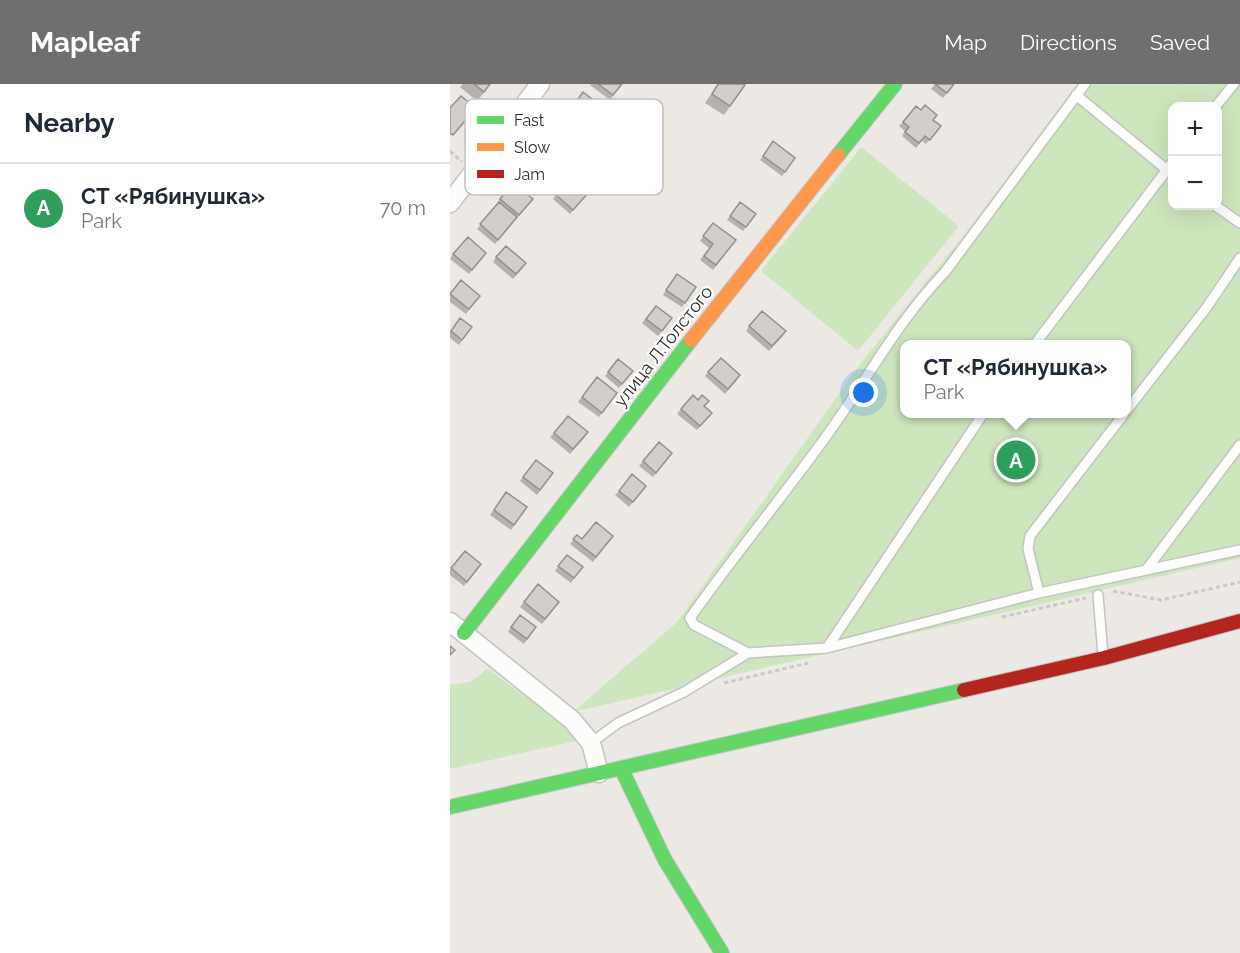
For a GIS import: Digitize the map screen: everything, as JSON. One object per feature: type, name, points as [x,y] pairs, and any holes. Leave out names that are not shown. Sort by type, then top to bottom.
[{"type":"street","points":[[529,99],[540,84]]},
{"type":"street","name":"улица Л.Толстого","points":[[457,627],[895,84]]},
{"type":"street","points":[[450,203],[465,183]]},
{"type":"street","points":[[450,807],[1104,658],[1240,621]]},
{"type":"street","points":[[457,627],[572,720],[591,743],[599,773]]},
{"type":"street","points":[[621,768],[665,860],[722,953]]},
{"type":"lane","points":[[748,653],[694,626],[690,618],[728,564],[826,437],[889,340],[922,296],[945,272],[1084,84]]},
{"type":"lane","points":[[1219,102],[1234,84]]},
{"type":"lane","points":[[1076,95],[1168,167]]},
{"type":"lane","points":[[1039,340],[1168,173]]},
{"type":"lane","points":[[1222,210],[1240,223]]},
{"type":"lane","points":[[1131,406],[1207,307],[1240,258]]},
{"type":"lane","points":[[827,648],[980,418]]},
{"type":"lane","points":[[1039,593],[1028,549],[1030,536],[1121,418]]},
{"type":"lane","points":[[1146,570],[1240,445]]},
{"type":"lane","points":[[591,743],[618,723],[684,692],[748,653],[827,648],[1039,593],[1240,550]]},
{"type":"lane","points":[[1098,595],[1104,658]]},
{"type":"path","points":[[994,619],[1113,591],[1161,600],[1240,582]]},
{"type":"path","points":[[718,684],[811,663]]},
{"type":"green space","points":[[1077,84],[1240,84],[1240,558],[573,712],[677,622],[861,363],[971,226]]},
{"type":"green space","points":[[861,147],[959,226],[858,351],[761,271]]},
{"type":"green space","points":[[487,669],[565,724],[576,741],[450,769],[450,685],[472,681]]},
{"type":"building","points":[[474,84],[490,84],[484,92]]},
{"type":"building","points":[[598,84],[622,84],[613,95]]},
{"type":"building","points":[[718,84],[745,85],[730,106],[712,94]]},
{"type":"building","points":[[935,84],[954,84],[947,93]]},
{"type":"building","points":[[583,92],[592,99],[578,99]]},
{"type":"building","points":[[461,96],[465,99],[465,121],[453,135],[450,133],[450,108]]},
{"type":"building","points":[[925,105],[937,115],[933,120],[941,126],[930,140],[925,136],[919,143],[905,132],[909,127],[903,122],[916,106],[921,110]]},
{"type":"building","points":[[773,141],[795,158],[785,172],[763,156]]},
{"type":"building","points":[[503,195],[528,195],[533,199],[519,215],[500,199]]},
{"type":"building","points":[[556,195],[586,195],[573,210]]},
{"type":"building","points":[[499,202],[517,217],[498,240],[480,224]]},
{"type":"building","points":[[740,202],[756,214],[746,227],[730,216]]},
{"type":"building","points":[[713,223],[736,240],[716,265],[704,256],[713,244],[703,236]]},
{"type":"building","points":[[468,237],[486,253],[472,270],[453,254]]},
{"type":"building","points":[[506,246],[526,263],[516,274],[496,257]]},
{"type":"building","points":[[677,274],[696,287],[685,303],[666,290]]},
{"type":"building","points":[[461,280],[480,296],[469,309],[450,294]]},
{"type":"building","points":[[656,306],[672,318],[662,331],[646,319]]},
{"type":"building","points":[[762,311],[786,331],[772,346],[749,326]]},
{"type":"building","points":[[460,318],[472,327],[462,340],[451,331]]},
{"type":"building","points":[[721,358],[740,375],[728,389],[708,372]]},
{"type":"building","points":[[618,359],[633,371],[622,384],[608,372]]},
{"type":"building","points":[[597,377],[617,393],[602,413],[582,397]]},
{"type":"building","points":[[693,395],[698,400],[702,395],[709,401],[704,406],[712,413],[700,426],[681,409]]},
{"type":"building","points":[[568,416],[588,432],[573,449],[554,433]]},
{"type":"building","points":[[659,442],[672,453],[656,473],[643,461]]},
{"type":"building","points":[[536,460],[553,473],[540,490],[523,477]]},
{"type":"building","points":[[632,474],[646,486],[633,502],[619,491]]},
{"type":"building","points":[[506,492],[527,507],[514,525],[494,510]]},
{"type":"building","points":[[596,522],[613,536],[596,557],[573,539],[577,535],[582,539]]},
{"type":"building","points":[[465,551],[481,564],[467,582],[451,568]]},
{"type":"building","points":[[567,555],[583,567],[574,578],[558,566]]},
{"type":"building","points":[[538,584],[559,602],[545,619],[524,602]]},
{"type":"building","points":[[520,615],[536,627],[527,639],[511,627]]},
{"type":"traffic: fast","points":[[838,155],[895,84]]},
{"type":"traffic: fast","points":[[464,633],[691,340]]},
{"type":"traffic: fast","points":[[450,807],[964,690]]},
{"type":"traffic: fast","points":[[621,768],[665,860],[722,953]]},
{"type":"traffic: slow","points":[[691,340],[838,155]]},
{"type":"traffic: jam","points":[[964,690],[1104,658],[1240,621]]},
{"type":"place","name":"СТ «Рябинушка»","points":[[1016,460]]}]
